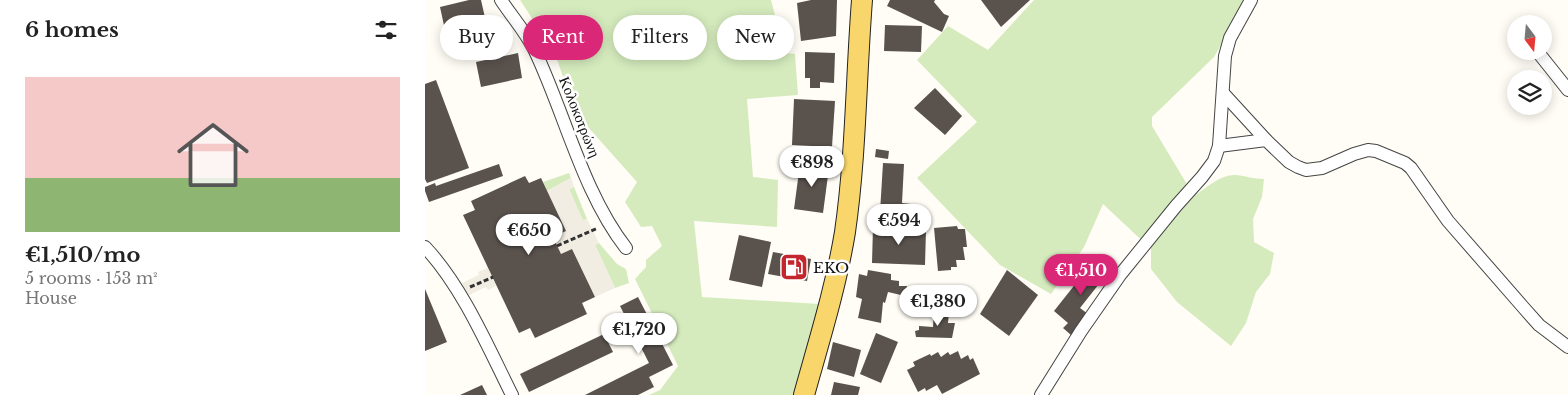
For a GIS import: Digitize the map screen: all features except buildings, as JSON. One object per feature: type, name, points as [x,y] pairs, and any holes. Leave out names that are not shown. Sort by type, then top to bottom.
[{"type":"main road","points":[[803,395],[834,284],[845,231],[853,150],[862,0]]},
{"type":"street","name":"Κολοκοτρώνη","points":[[501,0],[535,51],[591,187],[609,223],[626,248]]},
{"type":"street","points":[[1041,395],[1081,331],[1120,275],[1214,161],[1219,146],[1223,66],[1227,47],[1251,0]]},
{"type":"street","points":[[1544,60],[1568,90]]},
{"type":"street","points":[[1223,93],[1289,162],[1298,167],[1306,170],[1315,170],[1368,150],[1399,159],[1405,163],[1411,168],[1448,221],[1523,308],[1539,325],[1568,347]]},
{"type":"street","points":[[1219,146],[1267,140]]},
{"type":"street","points":[[425,247],[442,267],[456,289],[477,325],[512,395]]},
{"type":"path","points":[[557,246],[609,223]]},
{"type":"path","points":[[464,289],[493,277]]},
{"type":"green space","points":[[520,0],[771,0],[775,15],[717,15],[717,60],[794,60],[795,54],[798,95],[747,99],[753,177],[778,180],[777,227],[694,221],[702,297],[820,304],[794,395],[649,395],[660,390],[678,366],[635,279],[646,267],[646,260],[662,246],[652,226],[641,227],[625,202],[637,182],[579,117],[557,60],[603,60],[603,15],[530,15]]},
{"type":"green space","points":[[1034,0],[1247,0],[1214,57],[1152,117],[1152,126],[1194,196],[1214,182],[1230,175],[1264,179],[1262,197],[1253,219],[1254,242],[1274,253],[1270,274],[1256,292],[1246,323],[1231,346],[1177,302],[1151,269],[1151,249],[1103,204],[1084,247],[1051,294],[1000,265],[917,178],[977,122],[917,60],[948,26],[988,50]]},
{"type":"green space","points":[[569,173],[571,178],[547,191],[543,182]]},
{"type":"green space","points":[[574,187],[587,219],[583,221],[569,189]]},
{"type":"green space","points":[[599,243],[617,264],[626,269],[629,283],[615,288],[595,245]]},
{"type":"shaded area","points":[[571,178],[574,187],[569,190],[583,220],[587,219],[599,243],[595,245],[615,288],[595,297],[572,249],[561,254],[553,237],[547,191]]},
{"type":"shaded area","points":[[488,268],[496,286],[488,290],[486,287],[467,296],[462,283],[479,275],[478,272]]},
{"type":"place","name":"EKO","points":[[794,267]]}]
